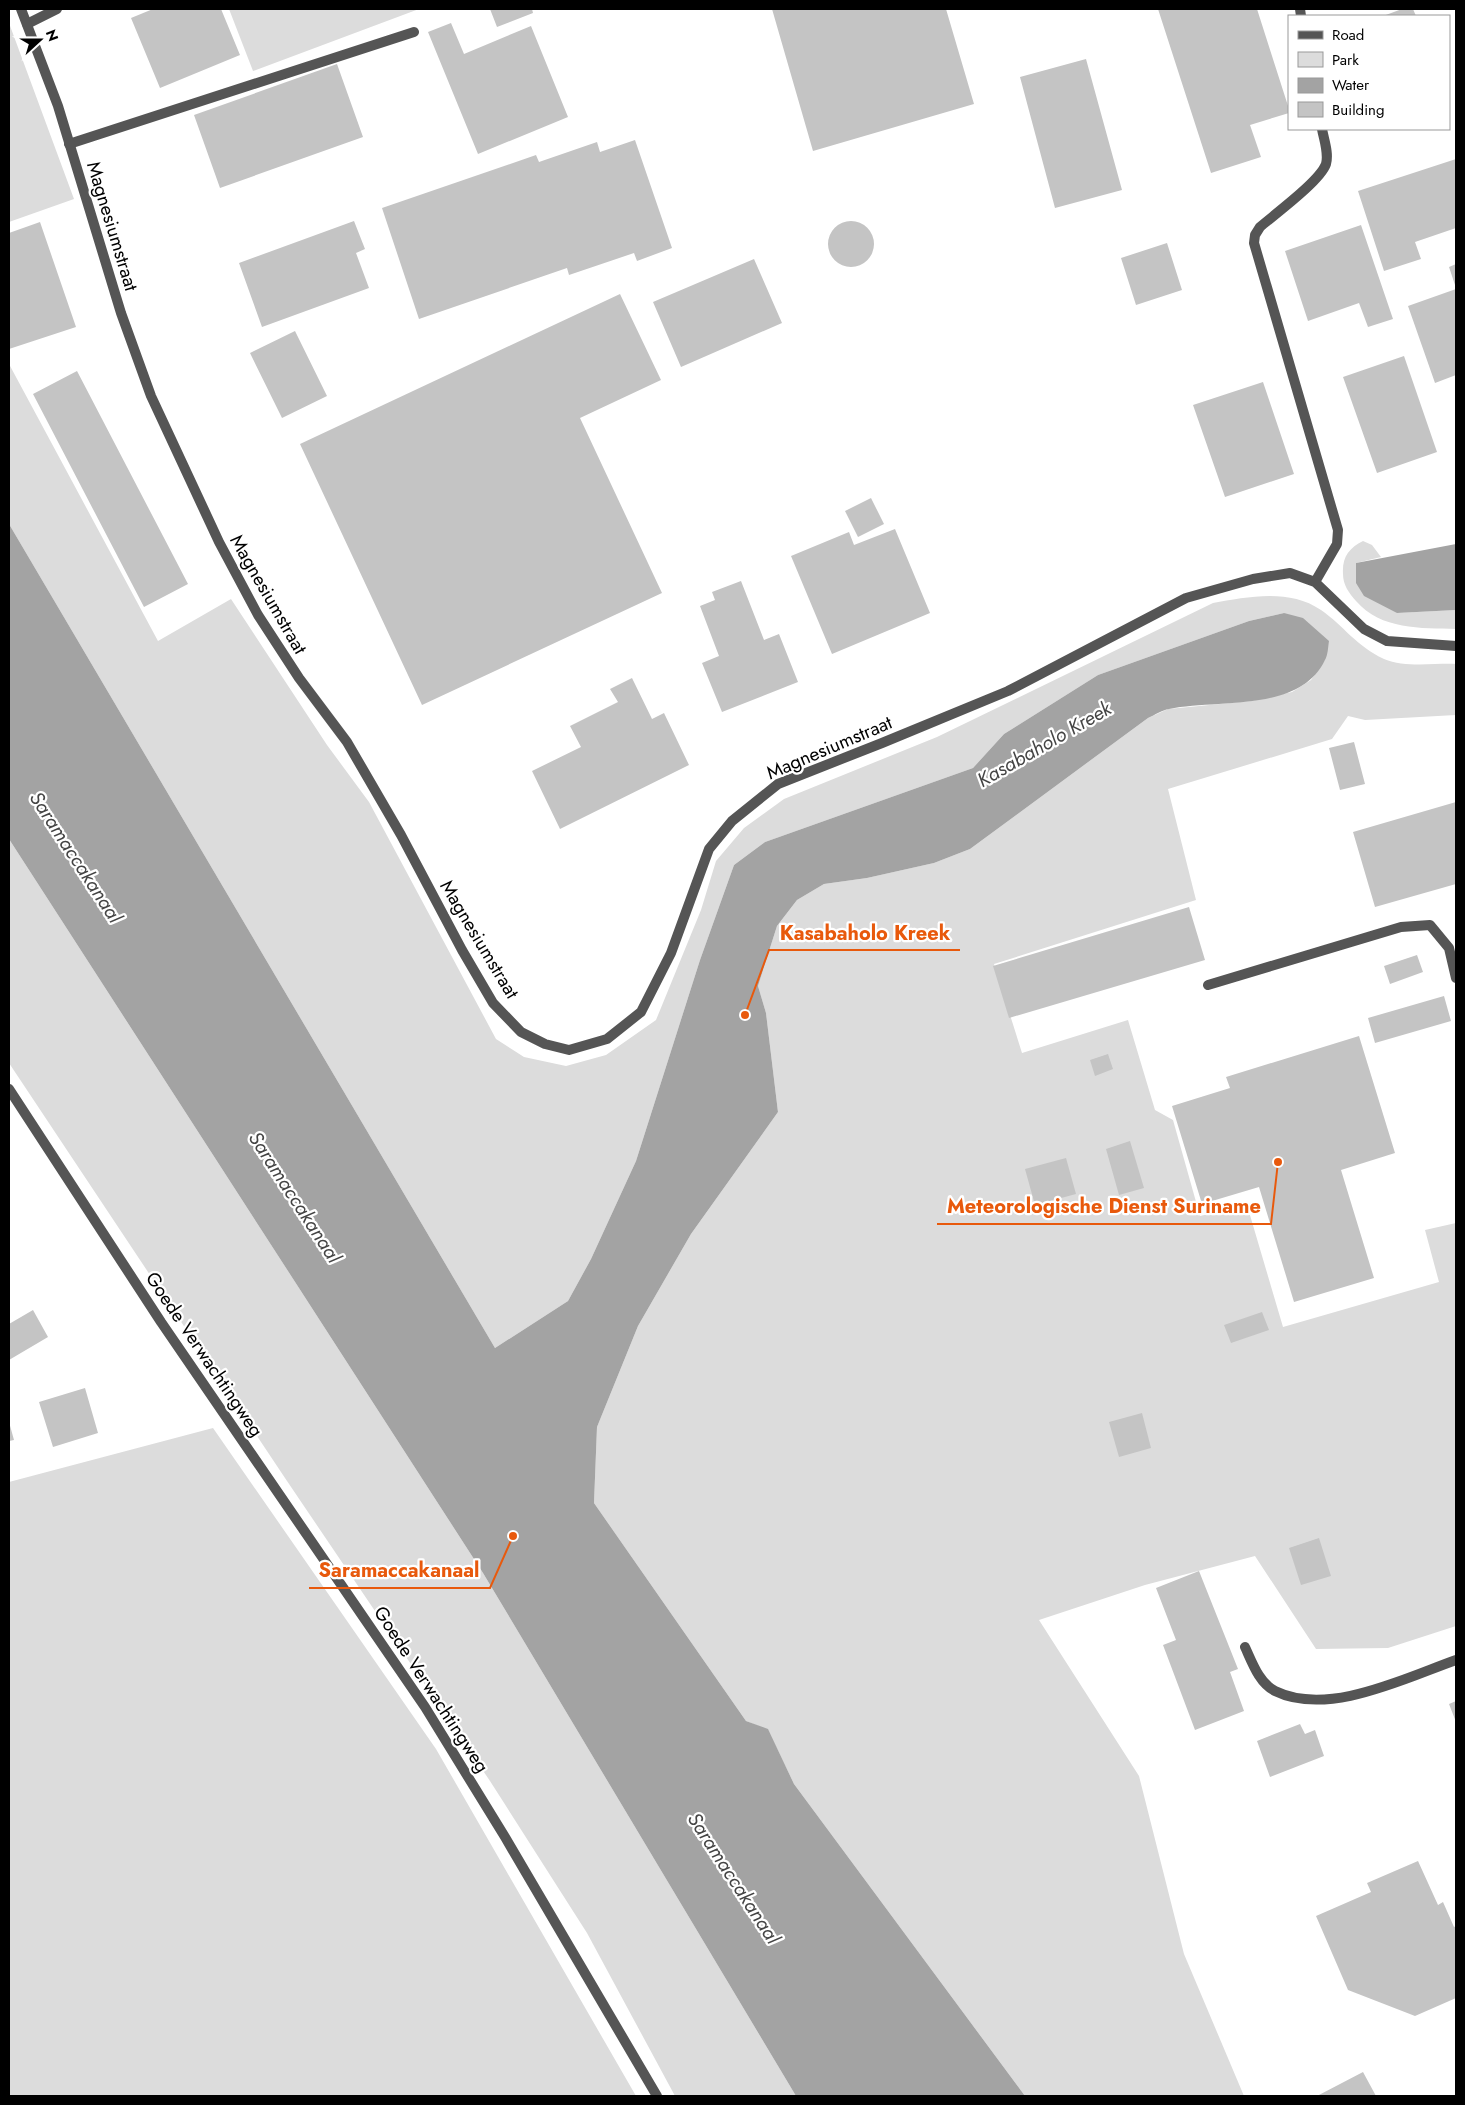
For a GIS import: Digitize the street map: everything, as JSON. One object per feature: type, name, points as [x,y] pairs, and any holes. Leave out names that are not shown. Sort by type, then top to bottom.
[{"type":"street","name":"Magnesiumstraat","points":[[21,9],[69,144],[121,313],[150,396],[218,542],[258,616],[299,678],[347,742],[401,835],[462,950],[493,1002],[521,1032],[545,1044],[569,1050],[607,1039],[641,1012],[671,953],[709,849],[732,820],[778,784],[1008,691],[1186,598],[1253,579],[1290,573],[1315,582],[1364,629],[1388,641],[1456,646]]},
{"type":"street","points":[[27,24],[58,9]]},
{"type":"street","points":[[69,144],[414,32]]},
{"type":"street","points":[[1315,582],[1337,544],[1338,530],[1254,243],[1255,235],[1260,227],[1319,175],[1326,164],[1327,153],[1322,130]]},
{"type":"street","points":[[1208,984],[1401,927],[1430,925],[1449,948],[1456,978]]},
{"type":"street","name":"Goede Verwachtingweg","points":[[9,1089],[161,1322],[426,1707],[505,1837],[657,2096]]},
{"type":"street","points":[[1245,1647],[1257,1674],[1274,1690],[1298,1698],[1323,1700],[1344,1698],[1362,1693],[1456,1660]]},
{"type":"green space","points":[[229,9],[419,9],[253,71]]},
{"type":"green space","points":[[9,23],[74,199],[9,222]]},
{"type":"green space","points":[[9,364],[158,641],[231,599],[327,745],[369,802],[496,1039],[524,1057],[566,1066],[606,1055],[656,1020],[701,910],[716,861],[744,828],[784,799],[937,737],[1213,603],[1240,598],[1268,596],[1295,599],[1309,603],[1321,610],[1358,642],[1384,659],[1410,664],[1456,664],[1456,715],[1365,720],[1348,716],[1332,739],[1168,789],[1196,900],[994,964],[1022,1053],[1128,1020],[1155,1110],[1173,1120],[1200,1216],[1247,1205],[1283,1327],[1439,1282],[1425,1230],[1456,1223],[1456,1626],[1388,1648],[1316,1649],[1255,1556],[1145,1585],[1039,1620],[1139,1776],[1184,1954],[1244,2096],[1025,2096],[794,1784],[768,1730],[746,1721],[594,1503],[597,1427],[638,1326],[691,1234],[778,1112],[766,1013],[758,986],[777,926],[797,900],[824,884],[867,878],[934,863],[970,849],[1148,718],[1168,709],[1251,701],[1292,692],[1311,680],[1325,660],[1284,613],[1249,621],[1098,675],[1004,734],[973,768],[765,842],[734,865],[700,960],[636,1161],[591,1259],[568,1301],[495,1348],[9,524]]},
{"type":"green space","points":[[1363,541],[1372,545],[1381,557],[1356,563],[1397,613],[1456,610],[1456,629],[1402,626],[1377,617],[1356,601],[1345,585],[1343,568],[1347,554]]},
{"type":"green space","points":[[9,839],[483,1573],[796,2096],[675,2096],[587,1933],[490,1781],[287,1481],[9,1063]]},
{"type":"green space","points":[[213,1428],[436,1749],[636,2096],[9,2096],[9,1482]]},
{"type":"water","points":[[9,524],[495,1348],[568,1301],[591,1259],[636,1161],[700,960],[734,865],[765,842],[973,768],[1004,734],[1098,675],[1249,621],[1284,613],[1303,618],[1329,641],[1325,660],[1313,677],[1297,689],[1256,701],[1188,706],[1158,713],[1148,718],[970,849],[934,863],[867,878],[824,884],[797,900],[777,926],[758,986],[766,1013],[778,1112],[691,1234],[638,1326],[597,1427],[594,1503],[746,1721],[768,1729],[794,1784],[1025,2096],[796,2096],[483,1573],[9,839]]},
{"type":"water","points":[[1456,544],[1456,610],[1397,613],[1364,596],[1356,583],[1356,563]]},
{"type":"building","points":[[153,9],[221,9],[240,55],[160,88],[131,18]]},
{"type":"building","points":[[490,9],[532,9],[533,13],[497,27]]},
{"type":"building","points":[[772,9],[946,9],[974,104],[813,151]]},
{"type":"building","points":[[1158,9],[1257,9],[1288,106],[1288,113],[1250,125],[1261,157],[1211,173]]},
{"type":"building","points":[[1402,9],[1413,9],[1416,15],[1386,15]]},
{"type":"building","points":[[451,23],[464,54],[531,26],[568,117],[478,154],[428,32]]},
{"type":"building","points":[[1086,59],[1122,190],[1055,208],[1020,77]]},
{"type":"building","points":[[337,64],[363,137],[220,188],[194,115]]},
{"type":"building","points":[[635,140],[672,248],[637,261],[634,253],[569,275],[567,268],[419,319],[382,208],[536,155],[539,162],[597,142],[600,152]]},
{"type":"building","points":[[1456,159],[1456,228],[1415,242],[1421,259],[1384,271],[1358,191]]},
{"type":"building","points":[[354,221],[365,249],[356,253],[369,288],[262,327],[239,263]]},
{"type":"building","points":[[851,221],[864,225],[870,231],[874,244],[870,257],[864,263],[851,267],[838,263],[832,257],[828,244],[832,231],[838,225]]},
{"type":"building","points":[[40,222],[76,327],[9,349],[9,233]]},
{"type":"building","points":[[1361,225],[1393,319],[1368,327],[1359,303],[1308,321],[1285,251]]},
{"type":"building","points":[[1167,243],[1182,290],[1136,305],[1121,258]]},
{"type":"building","points":[[754,259],[782,323],[681,367],[653,302]]},
{"type":"building","points":[[1456,264],[1456,288],[1449,267]]},
{"type":"building","points":[[1456,289],[1456,375],[1435,383],[1408,306]]},
{"type":"building","points":[[620,294],[661,380],[580,418],[662,593],[422,705],[300,444]]},
{"type":"building","points":[[295,331],[327,396],[282,418],[250,353]]},
{"type":"building","points":[[1404,356],[1437,452],[1377,473],[1343,377]]},
{"type":"building","points":[[77,371],[188,584],[144,607],[33,394]]},
{"type":"building","points":[[1263,382],[1294,474],[1225,497],[1193,405]]},
{"type":"building","points":[[871,498],[884,524],[858,537],[845,511]]},
{"type":"building","points":[[895,529],[930,613],[832,654],[791,556],[849,532],[854,545]]},
{"type":"building","points":[[741,581],[764,640],[779,634],[798,682],[722,712],[702,663],[719,656],[700,606],[715,600],[712,592]]},
{"type":"building","points":[[632,678],[652,719],[664,713],[689,765],[560,829],[532,771],[581,747],[570,726],[618,702],[610,689]]},
{"type":"building","points":[[1354,742],[1365,784],[1340,790],[1329,748]]},
{"type":"building","points":[[1456,802],[1456,884],[1375,907],[1353,832]]},
{"type":"building","points":[[1189,907],[1205,960],[1009,1018],[993,966]]},
{"type":"building","points":[[1417,955],[1423,972],[1390,984],[1384,966]]},
{"type":"building","points":[[1444,996],[1451,1021],[1375,1043],[1368,1018]]},
{"type":"building","points":[[1359,1036],[1395,1153],[1341,1170],[1374,1278],[1294,1302],[1259,1187],[1202,1204],[1172,1106],[1230,1088],[1226,1077]]},
{"type":"building","points":[[1108,1054],[1113,1069],[1095,1076],[1090,1060]]},
{"type":"building","points":[[1130,1141],[1144,1188],[1119,1195],[1106,1149]]},
{"type":"building","points":[[1066,1158],[1076,1194],[1035,1205],[1025,1169]]},
{"type":"building","points":[[33,1310],[48,1337],[9,1360],[9,1324]]},
{"type":"building","points":[[1262,1312],[1269,1330],[1231,1343],[1224,1325]]},
{"type":"building","points":[[85,1388],[98,1433],[53,1447],[39,1402]]},
{"type":"building","points":[[1142,1413],[1151,1448],[1119,1457],[1109,1422]]},
{"type":"building","points":[[9,1422],[14,1440],[9,1441]]},
{"type":"building","points":[[1319,1538],[1331,1576],[1301,1585],[1289,1548]]},
{"type":"building","points":[[1199,1571],[1238,1669],[1230,1672],[1244,1711],[1195,1730],[1163,1645],[1176,1640],[1156,1588]]},
{"type":"building","points":[[1456,1701],[1456,1722],[1449,1704]]},
{"type":"building","points":[[1300,1724],[1305,1734],[1315,1730],[1324,1756],[1270,1777],[1257,1741]]},
{"type":"building","points":[[1418,1861],[1438,1905],[1443,1902],[1454,1927],[1456,1926],[1456,1998],[1415,2016],[1348,1990],[1316,1916],[1371,1892],[1367,1883]]},
{"type":"building","points":[[1363,2072],[1376,2096],[1317,2096]]},
{"type":"place","name":"Kasabaholo Kreek","points":[[745,1015]]},
{"type":"place","name":"Meteorologische Dienst Suriname","points":[[1278,1162]]},
{"type":"place","name":"Saramaccakanaal","points":[[513,1536]]}]
